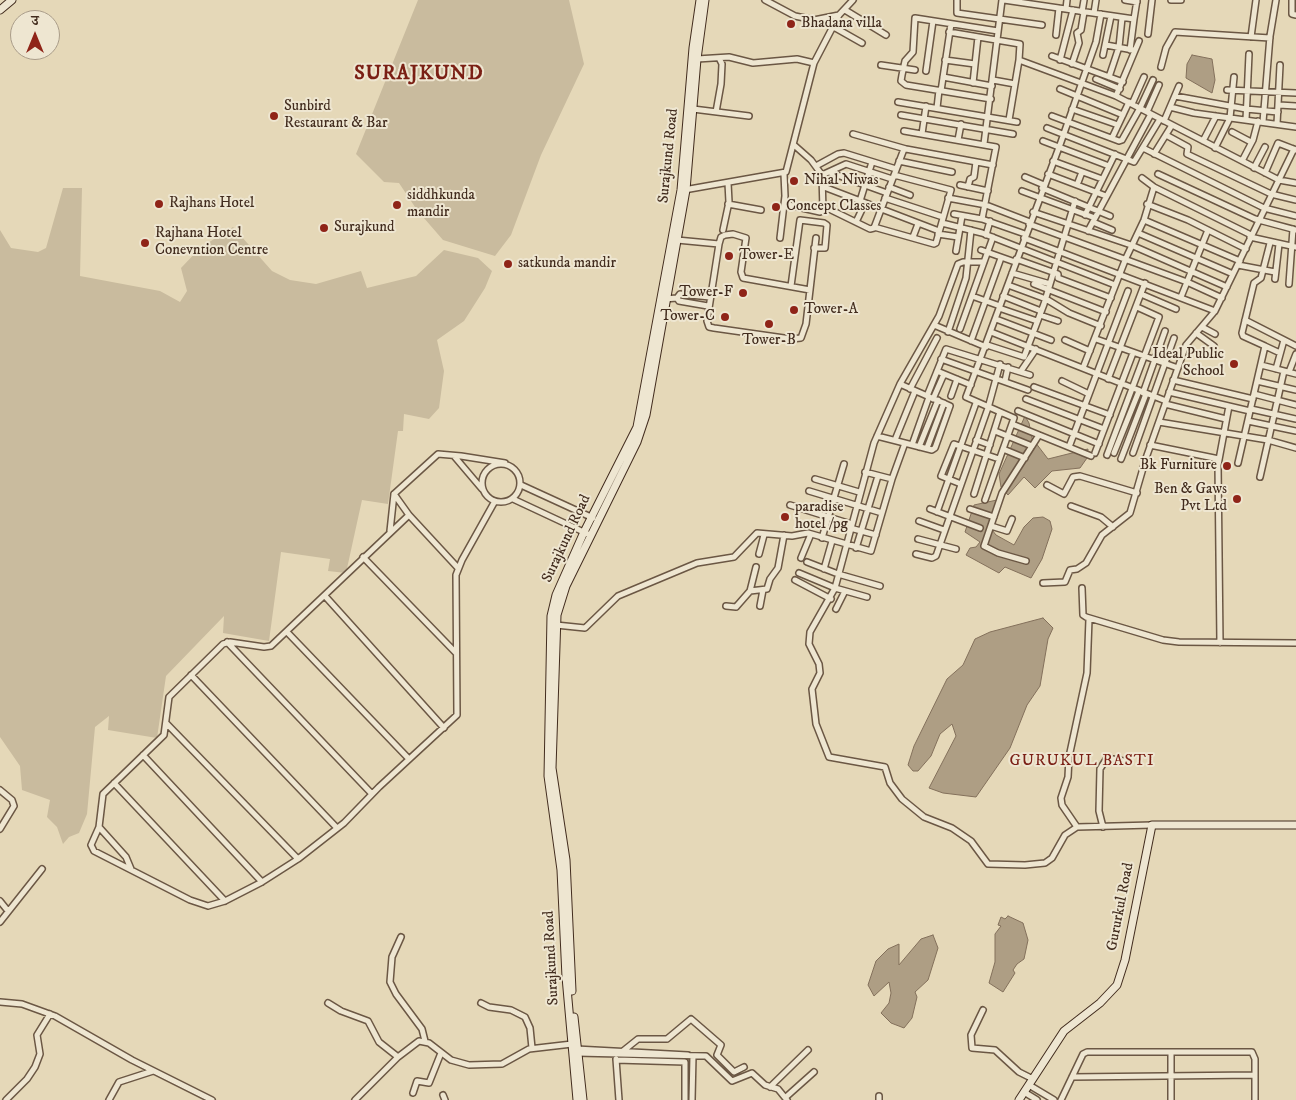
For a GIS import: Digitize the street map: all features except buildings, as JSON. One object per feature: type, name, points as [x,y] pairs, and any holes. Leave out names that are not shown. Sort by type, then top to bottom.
[{"type":"main road","points":[[0,10],[12,0]]},
{"type":"main road","name":"Surajkund Road","points":[[684,190],[693,48],[700,0]]},
{"type":"main road","name":"Surajkund Road","points":[[577,1100],[562,870],[548,776],[550,624],[556,595],[642,428],[684,190],[705,0]]},
{"type":"main road","name":"Surajkund Road","points":[[664,299],[677,240],[676,230]]},
{"type":"main road","name":"Surajkund Road","points":[[583,1100],[574,1050],[566,860],[553,775],[556,625],[563,593],[587,534]]},
{"type":"main road","points":[[1152,825],[1296,824]]},
{"type":"main road","name":"Gururkul Road","points":[[1019,1100],[1064,1031],[1104,999],[1117,985],[1125,960],[1152,825]]},
{"type":"street","points":[[765,0],[790,14],[810,20],[839,15]]},
{"type":"street","points":[[780,238],[784,204],[784,174],[794,145],[814,63],[832,26],[853,0]]},
{"type":"street","points":[[957,0],[956,13],[1042,25]]},
{"type":"street","points":[[984,144],[1003,0],[1030,2],[1134,20]]},
{"type":"street","points":[[1052,7],[1053,0]]},
{"type":"street","points":[[1056,35],[1062,9],[1067,0]]},
{"type":"street","points":[[1072,64],[1079,43],[1077,33],[1081,30],[1084,0]]},
{"type":"street","points":[[1094,13],[1096,0]]},
{"type":"street","points":[[1116,96],[1123,82],[1133,50],[1137,1],[1125,0]]},
{"type":"street","points":[[1148,34],[1152,0]]},
{"type":"street","points":[[1171,0],[1181,0]]},
{"type":"street","points":[[1251,37],[1256,0]]},
{"type":"street","points":[[1242,161],[1264,110],[1270,38],[1276,0]]},
{"type":"street","points":[[1293,4],[1292,14],[1296,15]]},
{"type":"street","points":[[845,10],[886,35]]},
{"type":"street","points":[[1060,60],[1073,10]]},
{"type":"street","points":[[985,500],[1014,417],[966,398],[1033,212],[1059,148],[1096,42],[1101,14]]},
{"type":"street","points":[[1102,55],[1106,45],[1111,16]]},
{"type":"street","points":[[991,99],[904,84],[902,81],[903,68],[906,58],[913,52],[915,18],[998,31]]},
{"type":"street","points":[[1109,77],[1119,48],[1122,18]]},
{"type":"street","points":[[926,71],[933,21]]},
{"type":"street","points":[[937,108],[951,24]]},
{"type":"street","points":[[832,26],[862,43]]},
{"type":"street","points":[[950,32],[1020,44],[1009,120]]},
{"type":"street","points":[[1161,67],[1173,32],[1270,38]]},
{"type":"street","points":[[973,82],[978,37]]},
{"type":"street","points":[[1133,50],[1139,41]]},
{"type":"street","points":[[1106,45],[1133,50]]},
{"type":"street","points":[[1246,120],[1249,54]]},
{"type":"street","points":[[1052,56],[1123,82]]},
{"type":"street","points":[[697,59],[729,57],[753,63],[797,59],[814,63]]},
{"type":"street","points":[[716,112],[722,64],[718,58]]},
{"type":"street","points":[[946,60],[975,64]]},
{"type":"street","points":[[1019,60],[1116,96],[1254,168],[1279,180],[1296,183]]},
{"type":"street","points":[[882,65],[915,70]]},
{"type":"street","points":[[1277,124],[1280,65]]},
{"type":"street","points":[[943,77],[973,82],[1015,84]]},
{"type":"street","points":[[1112,138],[1144,77]]},
{"type":"street","points":[[1215,148],[1230,118],[1230,90],[1234,77]]},
{"type":"street","points":[[1096,79],[1120,89]]},
{"type":"street","points":[[1052,116],[1119,142],[1122,140],[1140,108],[1153,80]]},
{"type":"street","points":[[1088,231],[1149,113],[1159,85]]},
{"type":"street","points":[[1047,128],[1135,161],[1170,107],[1179,86]]},
{"type":"street","points":[[1060,89],[1123,115]]},
{"type":"street","points":[[1230,90],[1296,93]]},
{"type":"street","points":[[1175,96],[1246,109],[1278,112]]},
{"type":"street","points":[[898,102],[1017,122]]},
{"type":"street","points":[[1279,105],[1296,106]]},
{"type":"street","points":[[922,134],[926,106]]},
{"type":"street","points":[[1170,107],[1216,116],[1296,127]]},
{"type":"street","points":[[693,109],[749,116]]},
{"type":"street","points":[[1072,109],[1118,125]]},
{"type":"street","points":[[901,115],[1013,134]]},
{"type":"street","points":[[1204,141],[1216,116]]},
{"type":"street","points":[[958,140],[961,124]]},
{"type":"street","points":[[1154,154],[1172,125]]},
{"type":"street","points":[[904,132],[996,147],[982,219]]},
{"type":"street","points":[[1232,132],[1251,142]]},
{"type":"street","points":[[854,134],[904,149],[993,165]]},
{"type":"street","points":[[1166,136],[1188,147],[1187,154],[1271,194],[1296,200]]},
{"type":"street","points":[[1043,141],[1108,166]]},
{"type":"street","points":[[1043,583],[1064,583],[1070,570],[1077,569],[1086,563],[1100,538],[1130,513],[1150,445],[1160,422],[1186,345],[1215,311],[1246,249],[1250,236],[1295,150],[1278,143],[1265,173]]},
{"type":"street","points":[[784,204],[820,212],[823,206],[824,187],[822,175],[816,166],[794,145]]},
{"type":"street","points":[[1254,168],[1265,146]]},
{"type":"street","points":[[1143,148],[1264,208],[1296,216]]},
{"type":"street","points":[[823,206],[870,229],[874,226],[881,210],[904,149]]},
{"type":"street","points":[[816,166],[839,153],[872,162],[894,174]]},
{"type":"street","points":[[1084,215],[1115,154]]},
{"type":"street","points":[[899,161],[952,172]]},
{"type":"street","points":[[1053,161],[1102,179]]},
{"type":"street","points":[[856,222],[872,162]]},
{"type":"street","points":[[968,187],[970,179],[974,177],[976,162]]},
{"type":"street","points":[[822,175],[846,164],[869,171],[894,174],[950,190],[939,233],[934,244],[874,226]]},
{"type":"street","points":[[829,172],[865,185],[898,203],[959,227],[986,234],[1115,285]]},
{"type":"street","points":[[1077,185],[1082,172]]},
{"type":"street","points":[[684,190],[784,174]]},
{"type":"street","points":[[1048,174],[1106,196]]},
{"type":"street","points":[[1158,174],[1258,220],[1295,229],[1295,246],[1289,284]]},
{"type":"street","points":[[1025,177],[1110,216]]},
{"type":"street","points":[[1142,178],[1154,187],[1250,236],[1270,243],[1295,246]]},
{"type":"street","points":[[723,230],[728,204],[728,183]]},
{"type":"street","points":[[960,185],[988,192]]},
{"type":"street","points":[[824,187],[939,233],[958,238]]},
{"type":"street","points":[[889,187],[910,195]]},
{"type":"street","points":[[1083,368],[1096,339],[1126,258],[1144,220],[1147,204],[1154,187]]},
{"type":"street","points":[[1022,191],[1084,215],[1112,230]]},
{"type":"street","points":[[948,198],[986,205],[1187,282],[1222,298]]},
{"type":"street","points":[[934,325],[948,332],[1022,358],[1046,299],[1075,201]]},
{"type":"street","points":[[895,216],[898,203]]},
{"type":"street","points":[[728,204],[761,210]]},
{"type":"street","points":[[1147,204],[1208,230],[1246,249]]},
{"type":"street","points":[[1033,212],[1132,245],[1227,287]]},
{"type":"street","points":[[954,214],[990,221],[1060,251],[1215,311]]},
{"type":"street","points":[[956,252],[962,216]]},
{"type":"street","points":[[791,286],[800,220],[827,225],[825,248],[814,248]]},
{"type":"street","points":[[1144,220],[1202,244],[1239,263],[1275,272]]},
{"type":"street","points":[[986,234],[990,221]]},
{"type":"street","points":[[913,237],[918,224]]},
{"type":"street","points":[[948,332],[966,278],[970,230]]},
{"type":"street","points":[[1181,297],[1208,230]]},
{"type":"street","points":[[1138,233],[1233,274]]},
{"type":"street","points":[[810,290],[743,278],[741,272],[747,241],[744,236],[724,235],[721,237],[719,244],[706,320],[709,326],[801,338],[806,324],[810,290],[814,248],[816,238]]},
{"type":"street","points":[[960,329],[993,237]]},
{"type":"street","points":[[677,240],[719,244]]},
{"type":"street","points":[[1270,243],[1260,280],[1254,283],[1243,336],[1280,353]]},
{"type":"street","points":[[1275,279],[1279,244]]},
{"type":"street","points":[[981,250],[1001,258],[1054,272],[1058,274],[1058,278],[1110,298]]},
{"type":"street","points":[[972,340],[1001,258]]},
{"type":"street","points":[[984,262],[958,264],[934,325],[900,384],[877,436],[859,492],[835,588],[812,628],[809,644],[819,664],[820,673],[812,689],[815,718],[830,757],[885,767],[890,784],[902,799],[924,817],[952,828],[971,841],[988,864],[1025,866],[1045,863],[1052,858],[1065,835],[1077,827],[1152,825]]},
{"type":"street","points":[[1012,273],[1106,312]]},
{"type":"street","points":[[1108,379],[1122,348],[1145,283]]},
{"type":"street","points":[[1008,284],[1046,299],[1069,313],[1101,326]]},
{"type":"street","points":[[1034,284],[1049,287]]},
{"type":"street","points":[[1068,447],[1098,375],[1128,291]]},
{"type":"street","points":[[664,299],[678,298],[680,294],[710,297]]},
{"type":"street","points":[[1141,294],[1176,309]]},
{"type":"street","points":[[972,296],[1037,321]]},
{"type":"street","points":[[1004,296],[1058,321]]},
{"type":"street","points":[[678,298],[679,301],[708,306]]},
{"type":"street","points":[[942,307],[954,311]]},
{"type":"street","points":[[1107,455],[1159,317],[1137,307]]},
{"type":"street","points":[[996,319],[1051,340]]},
{"type":"street","points":[[1245,320],[1296,346]]},
{"type":"street","points":[[1202,326],[1215,334]]},
{"type":"street","points":[[1121,459],[1165,331]]},
{"type":"street","points":[[991,332],[1143,392],[1166,403],[1226,420]]},
{"type":"street","points":[[1196,333],[1214,346]]},
{"type":"street","points":[[895,440],[912,390],[937,338]]},
{"type":"street","points":[[1132,453],[1174,338]]},
{"type":"street","points":[[1096,339],[1178,368]]},
{"type":"street","points":[[1065,340],[1090,351]]},
{"type":"street","points":[[1276,369],[1284,340]]},
{"type":"street","points":[[1238,463],[1265,346]]},
{"type":"street","points":[[920,447],[937,371],[945,349],[949,348],[982,358],[1030,375]]},
{"type":"street","points":[[1021,371],[1036,349]]},
{"type":"street","points":[[1012,424],[1068,447],[1093,454],[1099,444],[1133,353]]},
{"type":"street","points":[[1260,477],[1281,386],[1296,354]]},
{"type":"street","points":[[941,359],[1028,390]]},
{"type":"street","points":[[916,554],[934,558],[988,408],[1000,364]]},
{"type":"street","points":[[1261,364],[1296,374]]},
{"type":"street","points":[[1139,366],[1151,370]]},
{"type":"street","points":[[1005,381],[1008,367]]},
{"type":"street","points":[[937,371],[971,385]]},
{"type":"street","points":[[912,445],[944,374]]},
{"type":"street","points":[[951,396],[957,379]]},
{"type":"street","points":[[1174,380],[1296,405]]},
{"type":"street","points":[[1062,381],[1089,394]]},
{"type":"street","points":[[1257,381],[1296,390]]},
{"type":"street","points":[[877,436],[932,450],[935,448],[950,406],[900,384]]},
{"type":"street","points":[[1034,387],[1110,415]]},
{"type":"street","points":[[1114,453],[1143,392]]},
{"type":"street","points":[[1169,392],[1296,419]]},
{"type":"street","points":[[1026,399],[1104,429]]},
{"type":"street","points":[[937,512],[976,403]]},
{"type":"street","points":[[1220,643],[1219,459],[1222,433],[1229,406]]},
{"type":"street","points":[[974,494],[1000,412]]},
{"type":"street","points":[[1018,412],[1099,444]]},
{"type":"street","points":[[1248,421],[1296,431]]},
{"type":"street","points":[[1160,422],[1268,440],[1296,448]]},
{"type":"street","points":[[995,431],[1032,446]]},
{"type":"street","points":[[1026,561],[985,547],[1002,493],[1039,435]]},
{"type":"street","points":[[976,440],[990,445]]},
{"type":"street","points":[[556,625],[584,628],[614,600],[627,592],[697,564],[734,557],[756,534],[811,534],[871,551],[904,443]]},
{"type":"street","points":[[961,484],[941,475],[954,444],[999,459]]},
{"type":"street","points":[[1150,445],[1219,459]]},
{"type":"street","points":[[1002,450],[1025,458]]},
{"type":"street","points":[[390,531],[394,494],[437,455],[454,456],[505,464],[517,471],[521,485],[518,493],[512,499],[504,502],[495,501],[487,497],[454,456]]},
{"type":"street","points":[[482,489],[481,481],[489,467],[505,464]]},
{"type":"street","points":[[822,538],[844,464]]},
{"type":"street","points":[[865,472],[892,479]]},
{"type":"street","points":[[856,548],[878,476]]},
{"type":"street","points":[[1047,486],[1064,494],[1073,477],[1080,476],[1094,479],[1120,490],[1137,493]]},
{"type":"street","points":[[815,479],[859,492]]},
{"type":"street","points":[[521,485],[595,518]]},
{"type":"street","points":[[809,491],[856,507],[882,513]]},
{"type":"street","points":[[394,494],[409,515],[458,568]]},
{"type":"street","points":[[512,499],[587,534]]},
{"type":"street","points":[[409,515],[390,531],[287,632],[267,647],[227,642],[191,675],[168,700],[167,724],[164,734],[103,794],[98,827],[92,842],[92,849],[201,905],[208,906],[225,901],[262,882],[298,859],[337,828],[457,714],[455,581],[458,568],[495,501]]},
{"type":"street","points":[[790,505],[876,535]]},
{"type":"street","points":[[1071,506],[1101,518],[1113,528]]},
{"type":"street","points":[[930,509],[980,528]]},
{"type":"street","points":[[970,509],[994,517]]},
{"type":"street","points":[[991,526],[1007,531],[1012,518]]},
{"type":"street","points":[[919,521],[944,530]]},
{"type":"street","points":[[801,558],[811,534]]},
{"type":"street","points":[[759,554],[764,535]]},
{"type":"street","points":[[750,592],[767,589],[769,580],[778,568],[784,535]]},
{"type":"street","points":[[918,539],[956,549]]},
{"type":"street","points":[[824,569],[832,541]]},
{"type":"street","points":[[363,558],[456,654]]},
{"type":"street","points":[[807,562],[838,574],[880,586]]},
{"type":"street","points":[[726,606],[736,607],[750,592],[756,567]]},
{"type":"street","points":[[799,573],[835,588],[867,596]]},
{"type":"street","points":[[795,580],[830,599]]},
{"type":"street","points":[[1082,588],[1083,615],[1089,619],[1170,641],[1296,643]]},
{"type":"street","points":[[760,606],[763,590]]},
{"type":"street","points":[[836,609],[845,591]]},
{"type":"street","points":[[325,596],[444,728]]},
{"type":"street","points":[[1077,827],[1060,801],[1068,777],[1069,757],[1087,673],[1089,619]]},
{"type":"street","points":[[287,632],[409,760]]},
{"type":"street","points":[[227,642],[372,794]]},
{"type":"street","points":[[191,675],[337,828]]},
{"type":"street","points":[[167,724],[298,859]]},
{"type":"street","points":[[143,756],[262,882]]},
{"type":"street","points":[[1103,827],[1099,811],[1100,769],[1107,758],[1124,761]]},
{"type":"street","points":[[114,783],[225,901]]},
{"type":"street","points":[[0,790],[12,800],[14,806],[0,829]]},
{"type":"street","points":[[98,827],[126,857],[131,869]]},
{"type":"street","points":[[0,922],[42,869]]},
{"type":"street","points":[[0,901],[8,911]]},
{"type":"street","points":[[401,937],[392,957],[390,982],[396,994],[420,1025],[425,1042]]},
{"type":"street","points":[[0,1002],[22,1004],[50,1014],[153,1072],[212,1100]]},
{"type":"street","points":[[328,1003],[348,1014],[368,1021],[379,1042],[398,1056]]},
{"type":"street","points":[[481,1003],[489,1007],[510,1010],[525,1017],[530,1028],[532,1048]]},
{"type":"street","points":[[983,1010],[971,1035],[972,1048],[996,1050],[1019,1072],[1054,1100]]},
{"type":"street","points":[[6,1100],[27,1080],[35,1067],[40,1054],[38,1034],[50,1014]]},
{"type":"street","points":[[615,1055],[638,1040],[667,1039],[688,1020],[693,1020],[721,1045],[717,1055],[734,1072],[744,1067]]},
{"type":"street","points":[[355,1100],[398,1056],[419,1041],[425,1042],[460,1064],[502,1064],[532,1048],[574,1050],[684,1062],[686,1065],[685,1100]]},
{"type":"street","points":[[770,1087],[808,1050]]},
{"type":"street","points":[[623,1051],[682,1053],[692,1056]]},
{"type":"street","points":[[1061,1100],[1083,1054],[1087,1052],[1252,1052],[1255,1054],[1255,1100]]},
{"type":"street","points":[[1171,1052],[1171,1100]]},
{"type":"street","points":[[413,1093],[417,1081],[430,1083],[440,1053]]},
{"type":"street","points":[[615,1055],[708,1057],[732,1082],[750,1073],[770,1087],[778,1089],[786,1098],[814,1072]]},
{"type":"street","points":[[615,1055],[619,1100]]},
{"type":"street","points":[[692,1056],[692,1100]]},
{"type":"street","points":[[109,1100],[119,1082],[153,1072]]},
{"type":"street","points":[[1072,1077],[1255,1076]]},
{"type":"street","points":[[1024,1092],[1037,1100]]},
{"type":"shaded area","points":[[418,0],[569,0],[584,64],[541,155],[511,235],[495,256],[443,240],[417,210],[399,183],[384,182],[356,154]]},
{"type":"shaded area","points":[[1192,55],[1212,59],[1215,80],[1212,93],[1186,78],[1187,64]]},
{"type":"shaded area","points":[[63,188],[82,188],[80,276],[160,291],[180,302],[187,291],[181,268],[200,248],[233,227],[272,271],[290,280],[316,284],[361,271],[367,288],[416,276],[444,250],[478,258],[492,271],[485,288],[464,321],[437,340],[444,371],[439,408],[429,419],[404,414],[403,431],[398,431],[388,504],[362,500],[346,573],[328,571],[330,559],[281,552],[269,641],[223,633],[224,616],[166,676],[157,738],[108,730],[109,716],[95,727],[87,814],[79,833],[69,837],[63,844],[57,827],[47,817],[50,800],[22,790],[20,766],[0,737],[0,230],[11,248],[38,252],[46,248]]},
{"type":"shaded area","points":[[1025,416],[1029,423],[1032,438],[1048,459],[1088,449],[1087,458],[1080,468],[1052,471],[1035,488],[1024,477],[1008,495],[1001,487],[999,474]]},
{"type":"shaded area","points":[[997,500],[989,526],[996,535],[1014,545],[1024,527],[1033,518],[1043,517],[1050,521],[1052,529],[1042,559],[1031,578],[1005,567],[999,573],[966,555],[970,548],[976,547],[980,542],[965,532],[974,505]]},
{"type":"shaded area","points":[[1043,618],[1053,628],[1048,639],[1040,686],[1027,705],[1010,748],[976,797],[943,793],[929,788],[956,736],[952,724],[940,734],[931,756],[918,771],[913,771],[908,765],[914,746],[947,679],[963,665],[975,639],[990,632]]},
{"type":"shaded area","points":[[1008,916],[1023,923],[1028,940],[1024,959],[1013,970],[1015,973],[1003,992],[989,983],[995,962],[995,934],[1001,926],[998,925],[1001,917],[1005,919]]},
{"type":"shaded area","points":[[933,935],[938,948],[928,980],[915,992],[917,997],[912,1018],[904,1028],[891,1023],[881,1013],[889,1003],[891,993],[889,982],[874,996],[868,985],[876,961],[888,949],[899,944],[899,965],[921,939]]},
{"type":"place","name":"Bhadana villa","points":[[791,24]]},
{"type":"place","name":"Sunbird Restaurant & Bar","points":[[274,116]]},
{"type":"place","name":"Nihal Niwas","points":[[794,181]]},
{"type":"place","name":"Rajhans Hotel","points":[[159,204]]},
{"type":"place","name":"siddhkunda mandir","points":[[397,205]]},
{"type":"place","name":"Concept Classes","points":[[776,207]]},
{"type":"place","name":"Surajkund","points":[[324,228]]},
{"type":"place","name":"Rajhana Hotel Conevntion Centre","points":[[145,243]]},
{"type":"place","name":"Tower-E","points":[[729,256]]},
{"type":"place","name":"satkunda mandir","points":[[508,264]]},
{"type":"place","name":"Tower-F","points":[[743,293]]},
{"type":"place","name":"Tower-A","points":[[794,310]]},
{"type":"place","name":"Tower-C","points":[[725,317]]},
{"type":"place","name":"Tower-B","points":[[769,324]]},
{"type":"place","name":"Ideal Public School","points":[[1234,364]]},
{"type":"place","name":"Bk Furniture","points":[[1227,466]]},
{"type":"place","name":"Ben & Gaws Pvt Ltd","points":[[1237,499]]},
{"type":"place","name":"paradise hotel /pg","points":[[785,517]]},
{"type":"district","name":"SURAJKUND","points":[[419,75]]},
{"type":"district","name":"GURUKUL BASTI","points":[[1082,762]]}]
